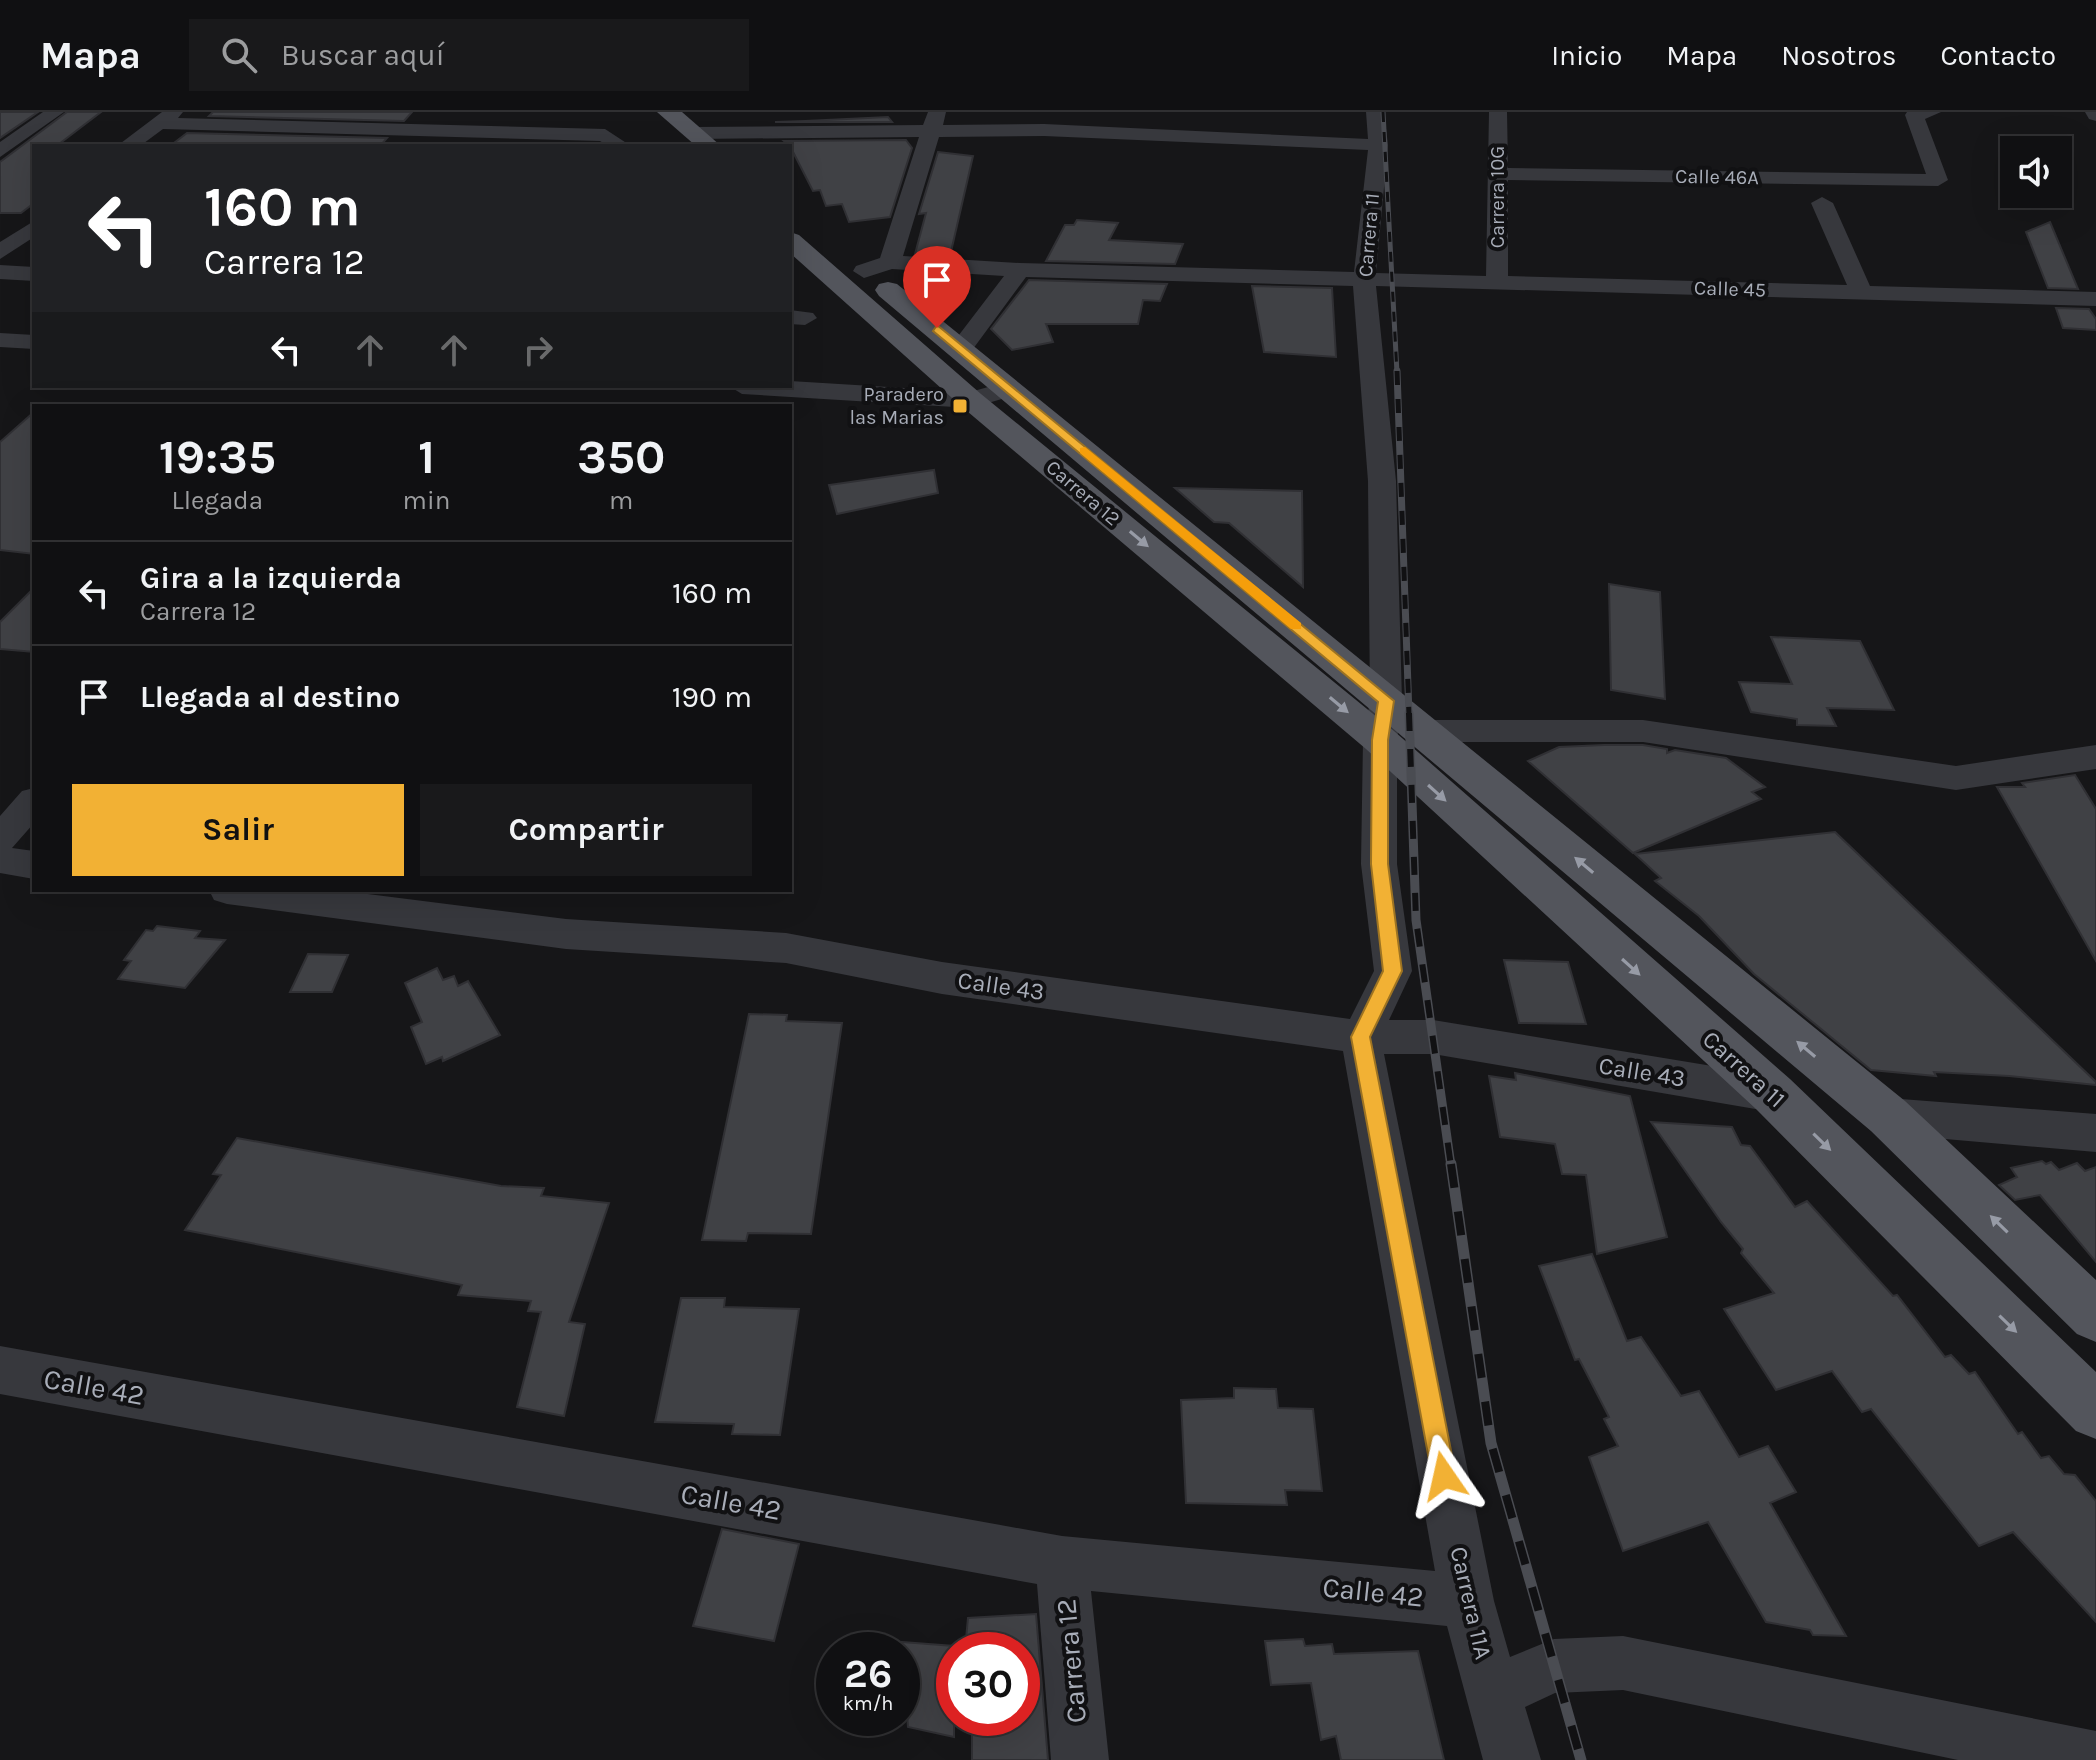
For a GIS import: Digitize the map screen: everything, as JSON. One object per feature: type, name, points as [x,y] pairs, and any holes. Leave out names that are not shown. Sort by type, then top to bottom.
[{"type":"main road","points":[[659,116],[695,142]]},
{"type":"main road","name":"Carrera 12","points":[[792,212],[877,266],[961,348],[1396,724]]},
{"type":"main road","name":"Carrera 12","points":[[792,242],[971,400],[1396,724]]},
{"type":"main road","points":[[1396,724],[1888,1116],[2096,1316]]},
{"type":"main road","name":"Carrera 11","points":[[1396,724],[2096,1411]]},
{"type":"street","points":[[0,151],[55,112]]},
{"type":"street","points":[[393,144],[425,112]]},
{"type":"street","name":"Carrera 11","points":[[1375,112],[1378,145],[1364,280],[1382,481],[1396,724]]},
{"type":"street","name":"Carrera 10G","points":[[1497,283],[1498,112]]},
{"type":"street","name":"Calle 46A","points":[[1497,174],[1938,180],[1923,113]]},
{"type":"street","points":[[130,144],[165,118],[613,140]]},
{"type":"street","points":[[695,142],[934,122],[1378,145]]},
{"type":"street","points":[[877,266],[934,122]]},
{"type":"street","points":[[0,159],[23,159]]},
{"type":"street","points":[[1822,203],[1862,293]]},
{"type":"street","points":[[0,252],[32,228]]},
{"type":"street","name":"Calle 45","points":[[877,266],[2096,299]]},
{"type":"street","points":[[961,348],[1020,270]]},
{"type":"street","points":[[0,272],[32,274]]},
{"type":"street","points":[[15,341],[32,324]]},
{"type":"street","points":[[775,388],[971,400],[1010,389]]},
{"type":"street","points":[[1361,1037],[1393,971],[1379,864],[1396,724],[1643,731],[1956,778],[2096,757]]},
{"type":"street","points":[[0,839],[32,802]]},
{"type":"street","points":[[0,860],[32,865]]},
{"type":"street","name":"Calle 43","points":[[242,892],[566,934],[786,948],[942,978],[1361,1037],[1433,1037],[1773,1094]]},
{"type":"street","name":"Carrera 11A","points":[[1361,1037],[1467,1601],[1512,1760]]},
{"type":"street","points":[[1888,1116],[2096,1133]]},
{"type":"street","name":"Calle 42","points":[[0,1370],[1062,1562],[1467,1601]]},
{"type":"street","name":"Carrera 12","points":[[1062,1562],[1080,1760]]},
{"type":"street","points":[[1492,1693],[1554,1666],[1623,1663],[2096,1760]]},
{"type":"building","points":[[0,112],[38,112],[0,138]]},
{"type":"building","points":[[67,112],[101,112],[59,144],[32,144],[32,205],[21,213],[0,213],[0,162]]},
{"type":"building","points":[[213,112],[412,112],[404,121],[209,116]]},
{"type":"building","points":[[888,117],[892,122],[775,122],[805,121]]},
{"type":"building","points":[[187,133],[387,138],[382,144],[173,144]]},
{"type":"building","points":[[906,140],[912,148],[890,217],[849,222],[842,204],[826,206],[820,190],[813,191],[792,150],[792,144],[784,141]]},
{"type":"building","points":[[938,152],[973,156],[950,256],[915,254],[926,213],[919,214]]},
{"type":"building","points":[[1077,220],[1118,223],[1109,240],[1183,244],[1175,264],[1046,261],[1065,225],[1074,225]]},
{"type":"building","points":[[2050,222],[2078,289],[2048,288],[2026,232]]},
{"type":"building","points":[[909,273],[945,275],[939,306],[907,280]]},
{"type":"building","points":[[1029,280],[1167,284],[1160,301],[1143,300],[1138,324],[1046,324],[1053,342],[1012,350],[991,329]]},
{"type":"building","points":[[1252,286],[1332,288],[1336,357],[1264,352]]},
{"type":"building","points":[[2056,308],[2089,309],[2096,319],[2096,330],[2063,328]]},
{"type":"building","points":[[32,414],[32,554],[0,550],[0,442]]},
{"type":"building","points":[[934,470],[938,493],[837,514],[829,485]]},
{"type":"building","points":[[1175,488],[1302,491],[1303,587],[1229,523],[1214,522]]},
{"type":"building","points":[[1609,584],[1660,592],[1665,699],[1611,690]]},
{"type":"building","points":[[32,590],[32,652],[0,649],[0,622]]},
{"type":"building","points":[[1771,637],[1860,641],[1894,710],[1827,708],[1836,726],[1797,725],[1797,719],[1751,712],[1739,682],[1792,684]]},
{"type":"building","points":[[1643,745],[1667,749],[1667,753],[1675,750],[1726,758],[1765,787],[1752,792],[1761,799],[1633,853],[1528,761],[1559,747]]},
{"type":"building","points":[[2075,775],[2096,809],[2096,961],[1997,787],[2025,787],[2022,783]]},
{"type":"building","points":[[1835,832],[2096,1085],[2009,1076],[1934,1072],[1936,1076],[1871,1070],[1754,974],[1699,916],[1655,881],[1661,878],[1635,854]]},
{"type":"building","points":[[157,926],[200,931],[195,938],[225,940],[185,988],[118,979],[131,961],[124,960],[146,930],[153,931]]},
{"type":"building","points":[[308,954],[348,955],[332,992],[290,992]]},
{"type":"building","points":[[1504,960],[1568,962],[1586,1024],[1519,1023]]},
{"type":"building","points":[[437,968],[443,980],[454,976],[458,986],[468,981],[500,1035],[443,1061],[442,1057],[426,1064],[411,1027],[422,1022],[405,983]]},
{"type":"building","points":[[749,1014],[787,1015],[786,1021],[842,1023],[811,1234],[748,1233],[746,1241],[702,1240]]},
{"type":"building","points":[[1515,1073],[1630,1096],[1667,1237],[1597,1254],[1586,1175],[1562,1174],[1555,1144],[1500,1137],[1489,1076],[1516,1080]]},
{"type":"building","points":[[1651,1122],[1732,1127],[1741,1145],[1750,1146],[1795,1207],[1807,1201],[1893,1296],[1897,1295],[1945,1357],[1951,1355],[1969,1374],[1975,1372],[2018,1434],[2022,1432],[2041,1458],[2049,1456],[2064,1474],[2075,1475],[2096,1501],[2096,1622],[2013,1532],[1979,1546],[1871,1409],[1862,1412],[1832,1371],[1776,1390],[1724,1309],[1774,1293],[1741,1253],[1743,1249]]},
{"type":"building","points":[[237,1138],[501,1186],[544,1188],[541,1196],[609,1203],[569,1322],[585,1324],[564,1416],[517,1407],[541,1312],[528,1311],[531,1301],[458,1295],[462,1285],[185,1230],[221,1175],[213,1174]]},
{"type":"building","points":[[2042,1161],[2046,1164],[2051,1162],[2059,1170],[2077,1163],[2085,1171],[2096,1167],[2096,1262],[2040,1195],[2015,1200],[1999,1185],[2017,1177],[2011,1168]]},
{"type":"building","points":[[1592,1254],[1627,1341],[1641,1337],[1681,1396],[1699,1391],[1739,1457],[1768,1446],[1796,1492],[1770,1503],[1846,1636],[1813,1635],[1810,1630],[1766,1622],[1708,1522],[1623,1551],[1589,1457],[1618,1446],[1604,1419],[1609,1417],[1579,1359],[1575,1360],[1539,1266]]},
{"type":"building","points":[[681,1298],[725,1298],[724,1307],[799,1309],[780,1435],[732,1434],[734,1424],[655,1422]]},
{"type":"building","points":[[1234,1388],[1276,1389],[1278,1408],[1313,1409],[1322,1491],[1285,1490],[1287,1505],[1186,1503],[1181,1400],[1234,1398]]},
{"type":"building","points":[[722,1529],[799,1544],[774,1641],[693,1626]]},
{"type":"building","points":[[1036,1614],[1037,1632],[967,1632],[968,1618]]},
{"type":"building","points":[[1303,1639],[1305,1646],[1332,1644],[1334,1654],[1418,1651],[1444,1760],[1341,1760],[1336,1736],[1321,1740],[1311,1683],[1271,1685],[1265,1641]]},
{"type":"building","points":[[920,1643],[936,1645],[936,1733],[920,1730]]},
{"type":"building","points":[[1040,1663],[1048,1760],[972,1760],[972,1736],[1040,1736]]},
{"type":"railway","points":[[1383,112],[1397,373]]},
{"type":"railway","points":[[1397,371],[1409,715]]},
{"type":"railway","points":[[1409,713],[1416,920],[1451,1166]]},
{"type":"railway","points":[[1451,1164],[1491,1443],[1581,1760]]},
{"type":"slow traffic","points":[[1085,451],[1296,626]]},
{"type":"place","name":"Paradero las Marias","points":[[960,406]]},
{"type":"route","points":[[937,328],[1386,701],[1380,740],[1379,864],[1393,971],[1361,1037],[1444,1476]]}]
